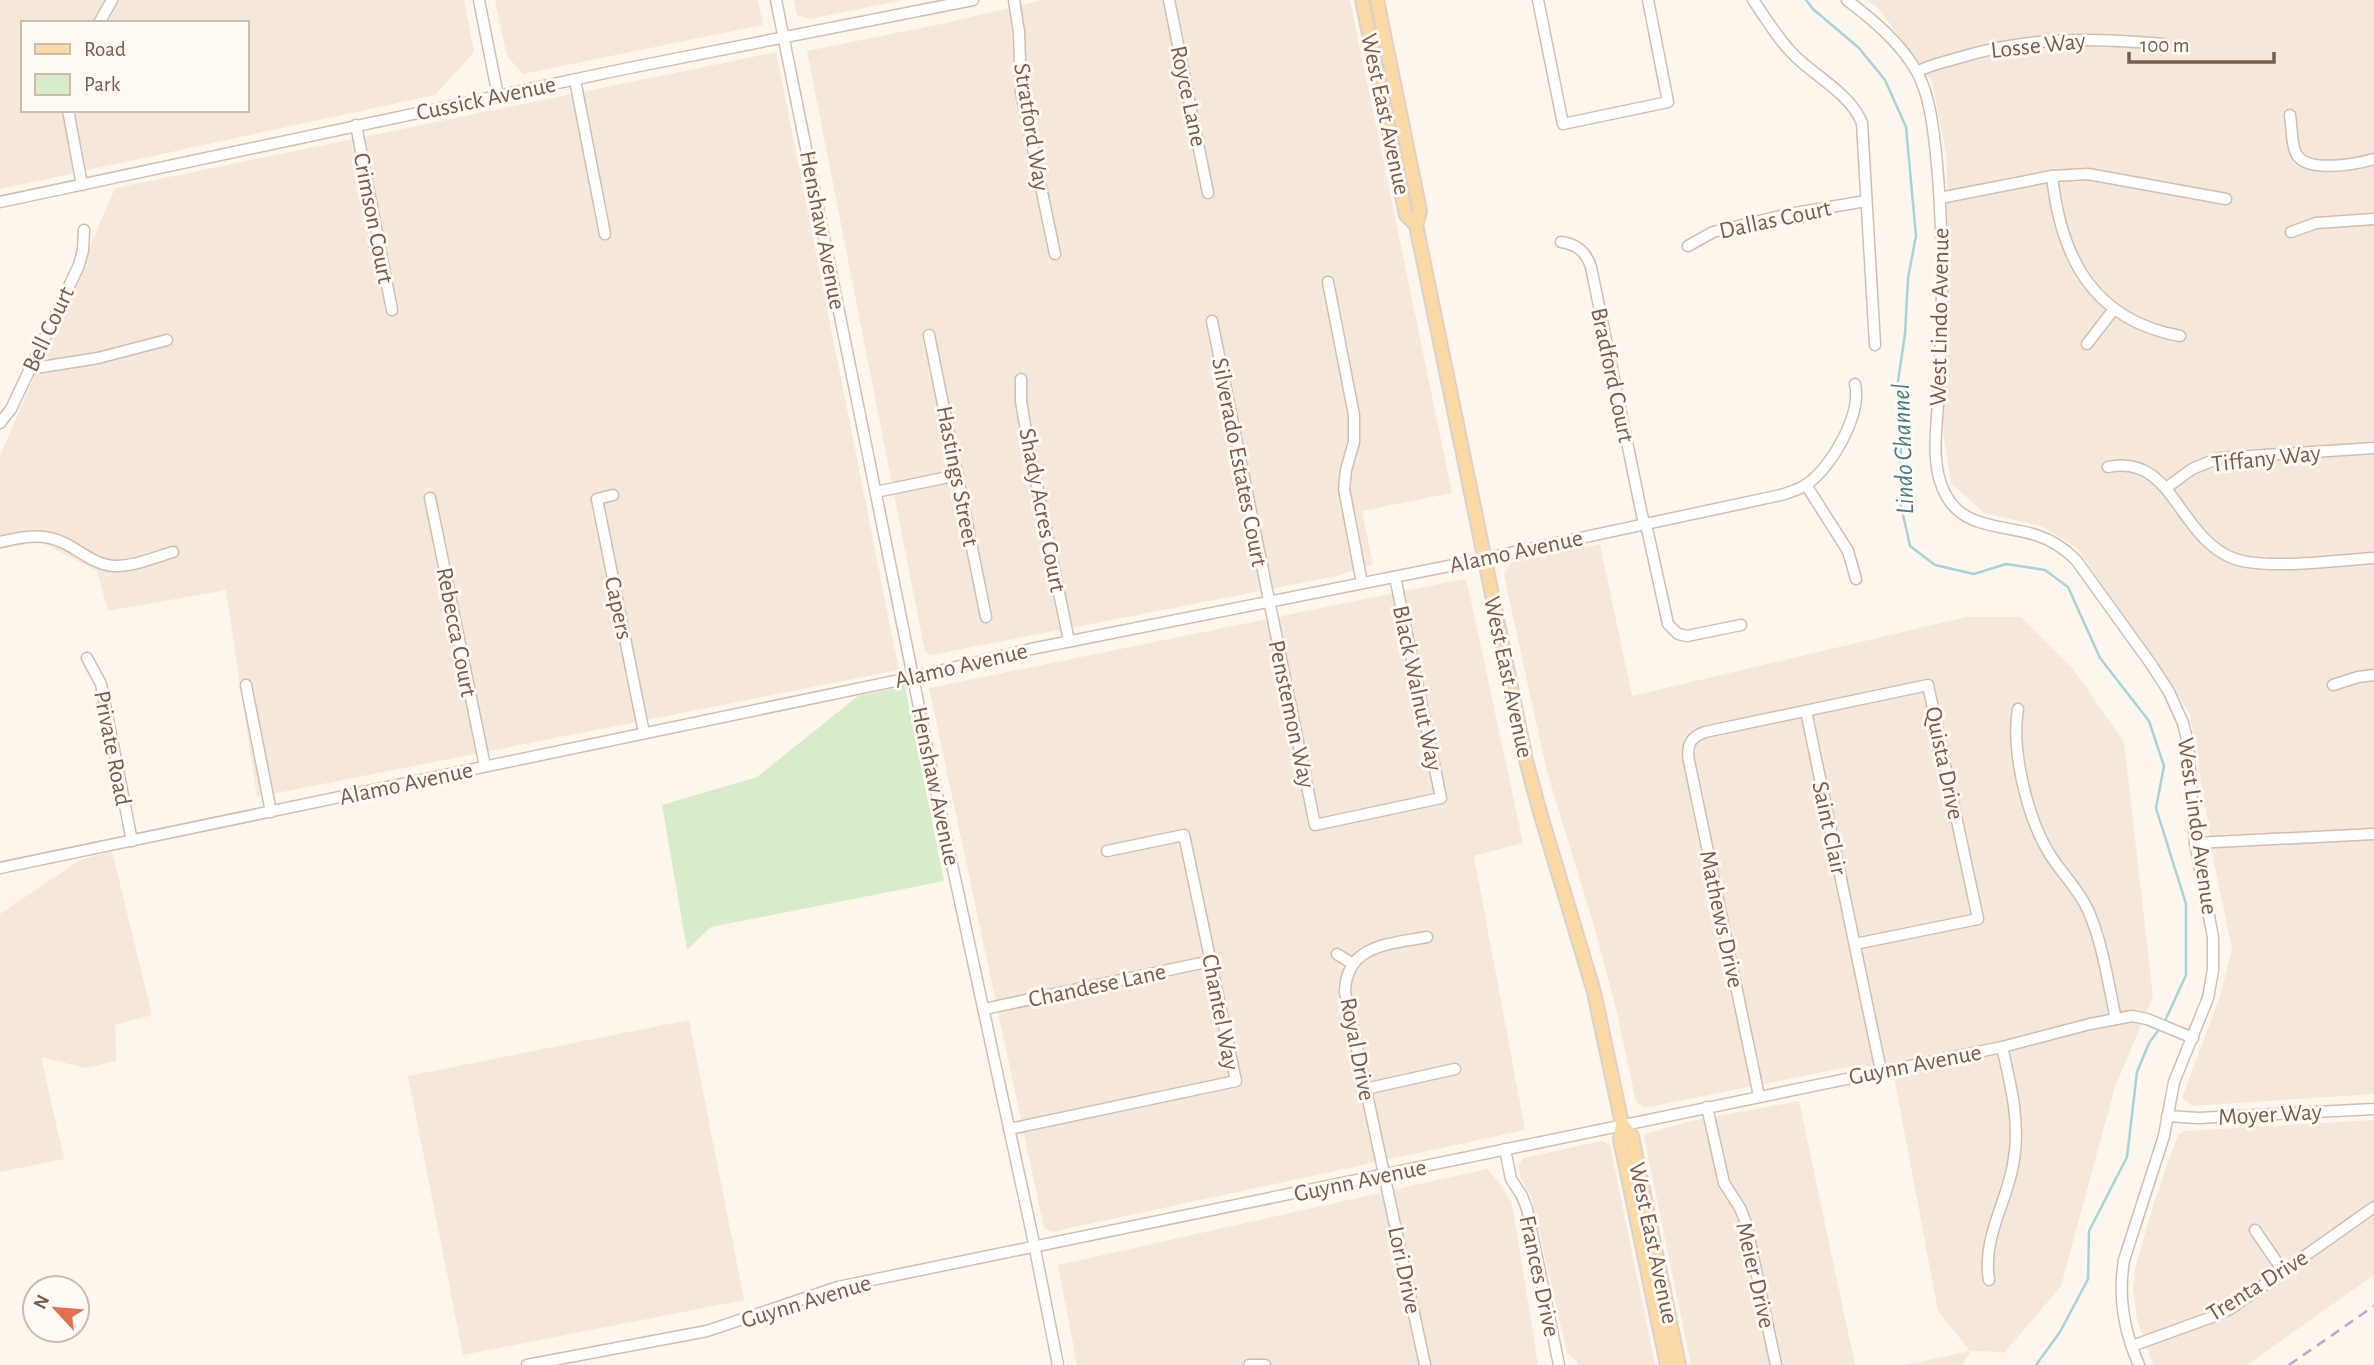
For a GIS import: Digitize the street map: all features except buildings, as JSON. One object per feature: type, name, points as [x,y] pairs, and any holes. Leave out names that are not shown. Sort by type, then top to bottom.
[{"type":"main road","name":"West East Avenue","points":[[1362,0],[1406,215],[1416,225]]},
{"type":"main road","name":"West East Avenue","points":[[1377,0],[1420,211],[1416,225],[1532,786],[1596,999],[1622,1124],[1620,1139],[1667,1365]]},
{"type":"main road","name":"West East Avenue","points":[[1622,1124],[1632,1136],[1679,1365]]},
{"type":"street","points":[[100,21],[112,0]]},
{"type":"street","points":[[479,0],[498,96]]},
{"type":"street","name":"Henshaw Avenue","points":[[776,0],[1058,1365]]},
{"type":"street","name":"Cussick Avenue","points":[[0,202],[356,125],[973,0]]},
{"type":"street","name":"Stratford Way","points":[[1014,0],[1019,32],[1021,92],[1055,254]]},
{"type":"street","name":"Royce Lane","points":[[1169,0],[1208,193]]},
{"type":"street","points":[[1538,0],[1563,124],[1668,102],[1648,0]]},
{"type":"street","points":[[1754,0],[1790,50],[1850,103],[1860,117],[1864,136],[1875,345]]},
{"type":"street","name":"West Lindo Avenue","points":[[1847,0],[1883,29],[1917,72],[1932,122],[1940,198],[1942,306],[1937,451],[1943,491],[1953,505],[1972,520],[2037,535],[2060,547],[2081,565],[2164,684],[2183,723],[2188,743],[2195,843],[2210,914],[2214,959],[2210,992],[2174,1082],[2161,1144],[2122,1270],[2122,1307],[2140,1365]]},
{"type":"street","name":"Losse Way","points":[[1917,72],[1981,51],[2030,41],[2077,38],[2163,44]]},
{"type":"street","points":[[575,80],[605,234]]},
{"type":"street","points":[[68,112],[82,185]]},
{"type":"street","points":[[2290,115],[2295,150],[2302,160],[2319,165],[2339,166],[2374,159]]},
{"type":"street","name":"Crimson Court","points":[[356,125],[393,310]]},
{"type":"street","points":[[1940,198],[2052,176],[2088,174],[2226,199]]},
{"type":"street","points":[[2052,176],[2057,217],[2067,246],[2091,286],[2114,309],[2143,327],[2180,336]]},
{"type":"street","name":"Dallas Court","points":[[1688,246],[1713,232],[1789,214],[1866,201]]},
{"type":"street","points":[[2291,232],[2316,223],[2374,219]]},
{"type":"street","name":"Bell Court","points":[[0,423],[11,409],[82,258],[84,230]]},
{"type":"street","name":"Bradford Court","points":[[1561,242],[1577,246],[1585,254],[1591,267],[1667,619],[1674,631],[1692,636],[1741,625]]},
{"type":"street","points":[[1328,282],[1354,415],[1354,442],[1344,489],[1362,583]]},
{"type":"street","points":[[2087,344],[2114,309]]},
{"type":"street","name":"Silverado Estates Court","points":[[1212,321],[1268,602]]},
{"type":"street","name":"Hastings Street","points":[[929,335],[986,617]]},
{"type":"street","points":[[29,369],[98,358],[167,340]]},
{"type":"street","name":"Shady Acres Court","points":[[1021,379],[1021,401],[1027,437],[1069,641]]},
{"type":"street","name":"Alamo Avenue","points":[[0,868],[914,677],[1069,641],[1395,577],[1781,495],[1806,485],[1829,462],[1856,404],[1856,384]]},
{"type":"street","name":"Tiffany Way","points":[[2166,488],[2201,464],[2219,458],[2374,448]]},
{"type":"street","points":[[2108,467],[2126,464],[2140,468],[2154,477],[2166,488],[2202,538],[2218,551],[2236,559],[2266,564],[2374,558]]},
{"type":"street","points":[[876,492],[958,475]]},
{"type":"street","points":[[1806,485],[1847,551],[1856,579]]},
{"type":"street","name":"Capers","points":[[613,495],[597,499],[644,733]]},
{"type":"street","name":"Rebecca Court","points":[[430,498],[485,766]]},
{"type":"street","points":[[0,542],[23,537],[45,537],[64,543],[100,563],[118,566],[173,552]]},
{"type":"street","name":"Black Walnut Way","points":[[1315,825],[1441,798],[1395,577]]},
{"type":"street","name":"Penstemon Way","points":[[1268,602],[1315,825]]},
{"type":"street","name":"Private Road","points":[[87,658],[101,684],[132,841]]},
{"type":"street","points":[[2333,685],[2374,675]]},
{"type":"street","points":[[246,685],[271,812]]},
{"type":"street","name":"Quista Drive","points":[[1690,741],[1705,732],[1928,685],[1978,919],[1855,944]]},
{"type":"street","points":[[2018,709],[2016,743],[2034,822],[2044,845],[2081,897],[2092,920],[2116,1019]]},
{"type":"street","name":"Saint Clair","points":[[1806,711],[1881,1071]]},
{"type":"street","name":"Mathews Drive","points":[[1690,741],[1688,754],[1759,1096]]},
{"type":"street","points":[[2195,843],[2374,834]]},
{"type":"street","name":"Chantel Way","points":[[1009,1129],[1236,1081],[1184,835],[1107,851]]},
{"type":"street","name":"Royal Drive","points":[[1383,1175],[1345,992],[1347,975],[1353,964],[1372,949],[1427,937]]},
{"type":"street","points":[[1336,954],[1353,964]]},
{"type":"street","name":"Chandese Lane","points":[[984,1009],[1211,961]]},
{"type":"street","name":"Guynn Avenue","points":[[527,1365],[707,1331],[838,1287],[2002,1047],[2116,1019],[2132,1016],[2147,1019],[2193,1038]]},
{"type":"street","points":[[1989,1280],[1987,1259],[1990,1240],[2011,1176],[2015,1145],[2014,1102],[2002,1047]]},
{"type":"street","points":[[1365,1089],[1455,1069]]},
{"type":"street","name":"Meier Drive","points":[[1707,1107],[1724,1183],[1746,1223],[1776,1365]]},
{"type":"street","name":"Moyer Way","points":[[2167,1116],[2198,1118],[2374,1109]]},
{"type":"street","name":"Frances Drive","points":[[1505,1149],[1511,1179],[1527,1209],[1559,1365]]},
{"type":"street","name":"Lori Drive","points":[[1383,1175],[1426,1365]]},
{"type":"street","name":"Trenta Drive","points":[[2132,1346],[2222,1314],[2374,1207]]},
{"type":"street","points":[[2255,1230],[2284,1271]]},
{"type":"street","points":[[1249,1365],[1265,1365]]},
{"type":"shaded area","points":[[0,0],[464,0],[474,52],[435,95],[0,189]]},
{"type":"shaded area","points":[[495,0],[758,0],[763,25],[523,74],[507,56]]},
{"type":"shaded area","points":[[794,0],[903,0],[810,19],[797,15]]},
{"type":"shaded area","points":[[1043,0],[1350,0],[1452,493],[1362,511],[1373,564],[1337,576],[931,655],[925,652],[807,51]]},
{"type":"shaded area","points":[[1866,0],[2374,0],[2374,1094],[2192,1106],[2182,1098],[2220,996],[2232,949],[2214,862],[2190,714],[2077,548],[2041,526],[1984,513],[1951,483],[1942,426],[1947,159],[1932,81],[1878,8]]},
{"type":"shaded area","points":[[776,52],[899,670],[257,797],[226,590],[108,611],[97,571],[41,542],[0,549],[0,456],[115,188]]},
{"type":"shaded area","points":[[1600,544],[1632,696],[1966,617],[2021,617],[2073,669],[2124,742],[2153,997],[2115,1087],[2061,1286],[2005,1352],[1971,1351],[1962,1365],[1905,1365],[1970,1351],[1938,1311],[1894,1077],[1863,1064],[1644,1108],[1636,1102],[1616,1008],[1594,926],[1547,772],[1504,575],[1511,563]]},
{"type":"shaded area","points":[[1463,579],[1467,582],[1523,843],[1474,856],[1525,1130],[1052,1232],[1044,1228],[929,688]]},
{"type":"shaded area","points":[[112,851],[152,1015],[115,1025],[116,1061],[86,1068],[41,1057],[64,1159],[0,1172],[0,914],[80,860]]},
{"type":"shaded area","points":[[689,1020],[744,1300],[463,1355],[408,1076]]},
{"type":"shaded area","points":[[1799,1101],[1855,1365],[1691,1365],[1644,1137],[1646,1134],[1691,1121]]},
{"type":"shaded area","points":[[2374,1120],[2374,1275],[2247,1365],[2153,1365],[2137,1319],[2133,1290],[2135,1269],[2154,1202],[2178,1135],[2184,1131]]},
{"type":"shaded area","points":[[1601,1141],[1610,1145],[1655,1365],[1578,1365],[1567,1353],[1531,1196],[1521,1179],[1518,1167],[1523,1158]]},
{"type":"shaded area","points":[[1487,1169],[1512,1203],[1538,1365],[1077,1365],[1058,1265]]},
{"type":"green space","points":[[905,686],[944,881],[711,927],[687,950],[662,805],[757,777],[858,696]]},
{"type":"waterway","name":"Lindo Channel","points":[[1806,0],[1859,48],[1885,80],[1906,127],[1916,236],[1908,278],[1905,334],[1898,381],[1900,501],[1910,546],[1935,565],[1974,574],[2006,564],[2045,570],[2068,587],[2100,658],[2149,721],[2164,766],[2156,808],[2186,904],[2186,975],[2164,1023]]},
{"type":"waterway","name":"Lindo Channel","points":[[2036,1365],[2060,1332],[2088,1279],[2089,1231],[2127,1157],[2137,1072],[2149,1043],[2160,1028]]},
{"type":"railway","points":[[2289,1365],[2374,1306]]}]
